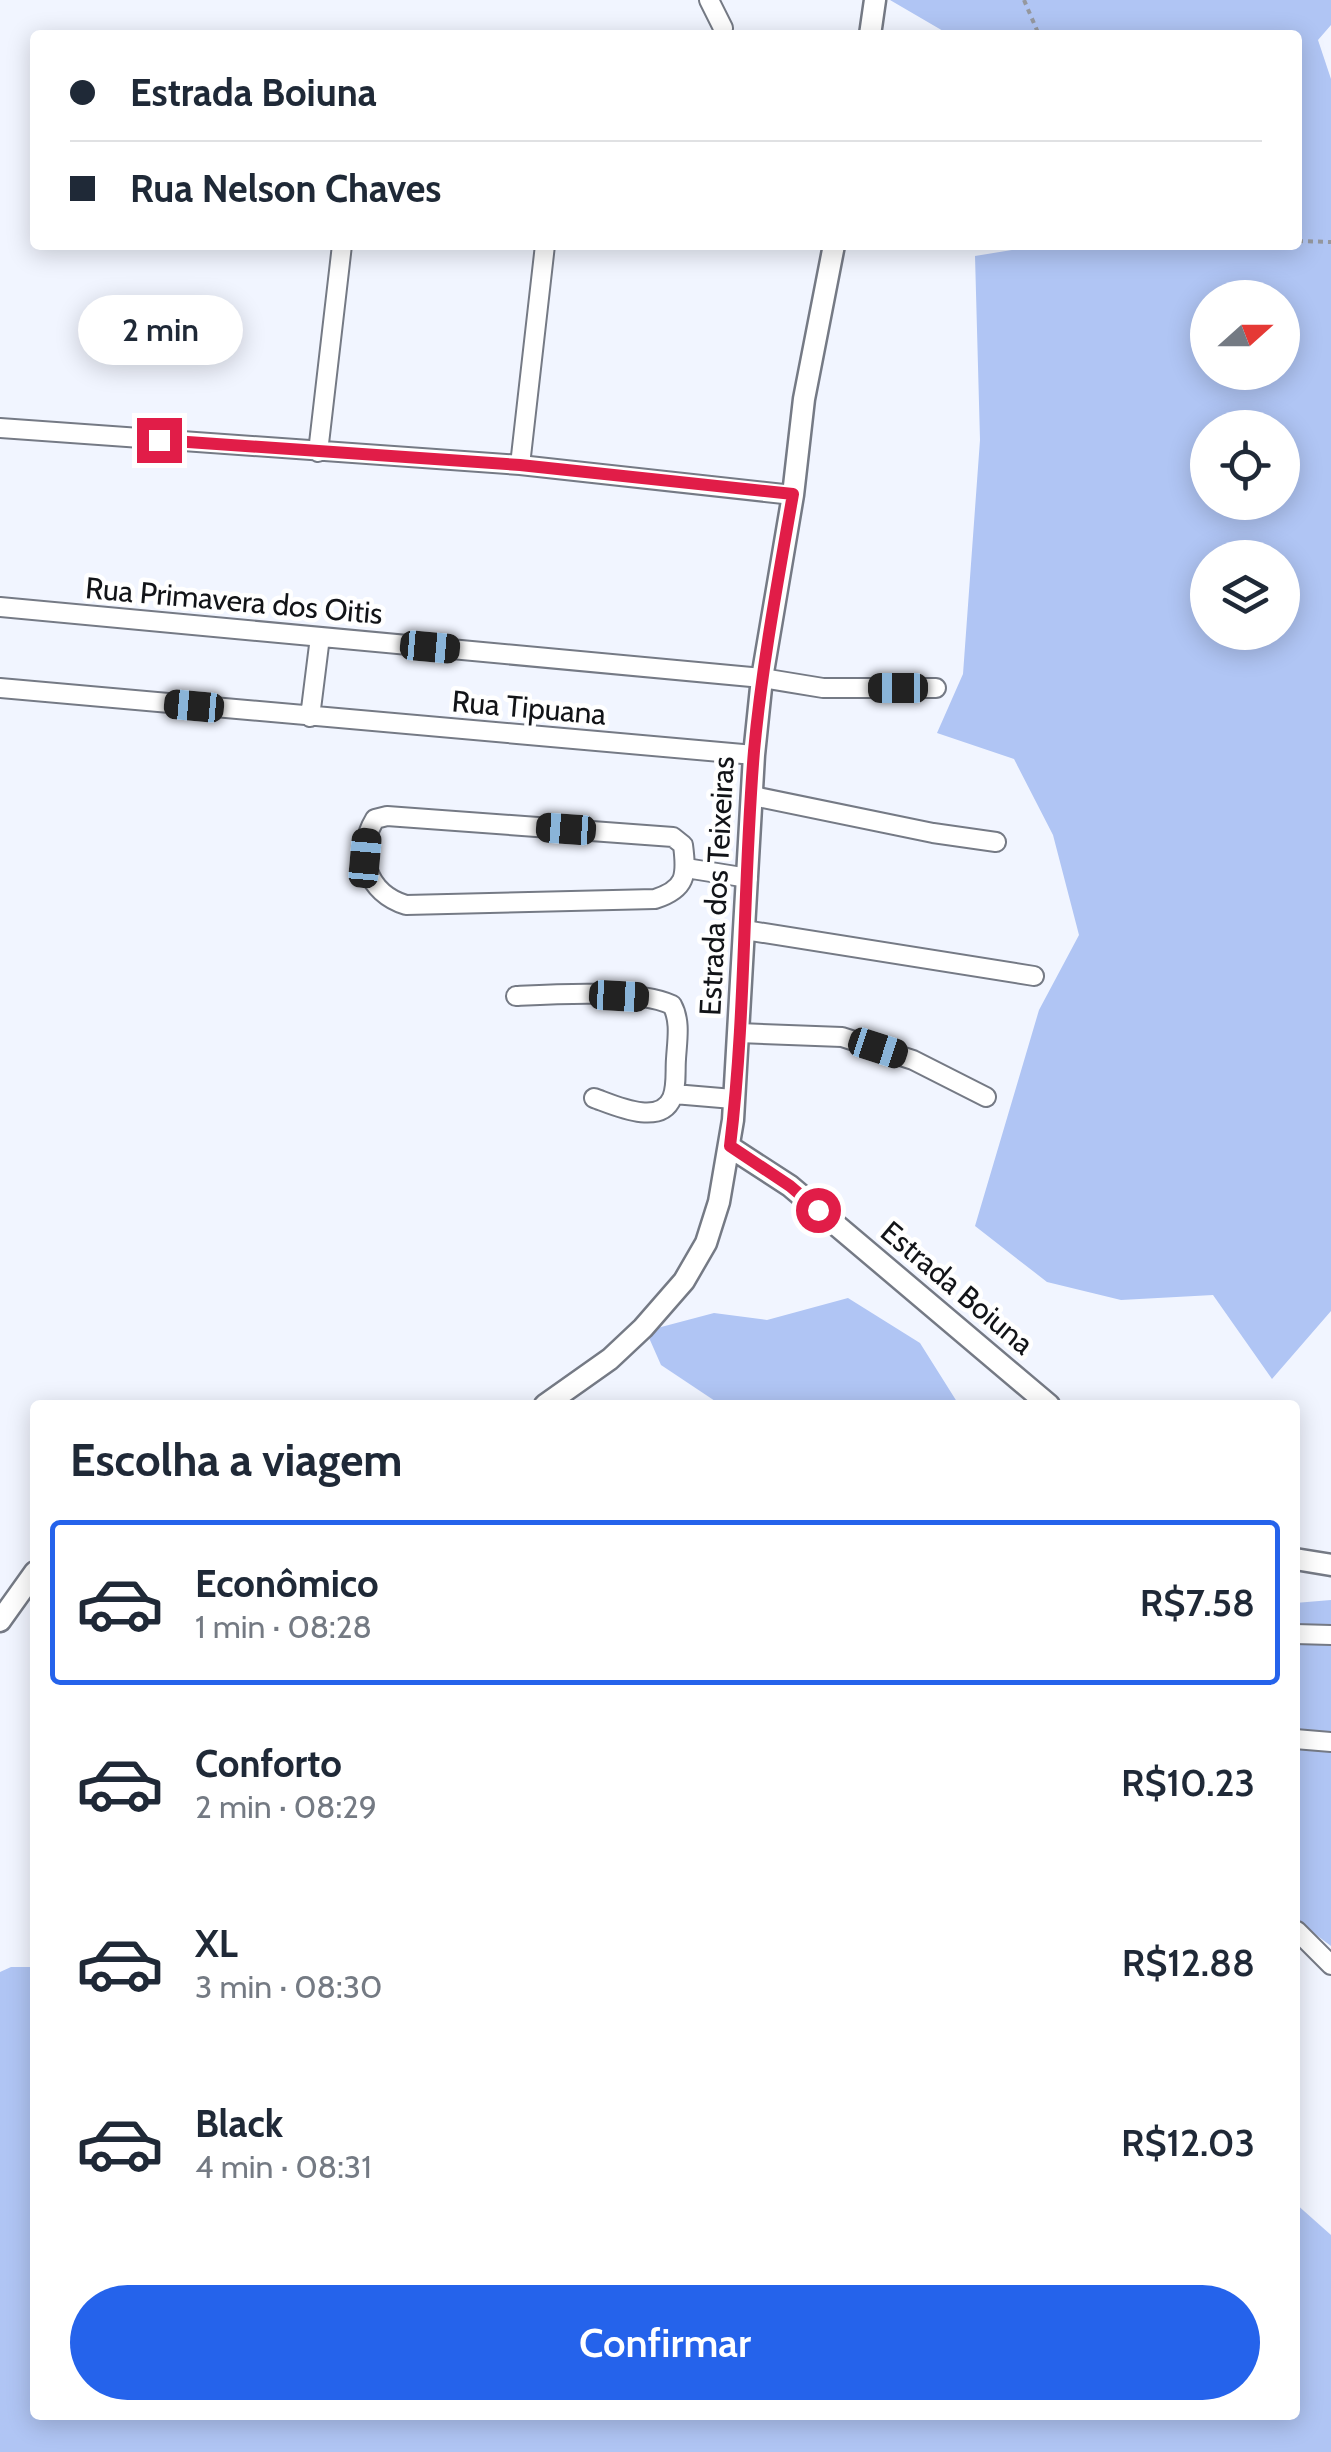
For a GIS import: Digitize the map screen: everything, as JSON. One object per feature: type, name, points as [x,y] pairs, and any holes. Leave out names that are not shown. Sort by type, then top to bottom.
[{"type":"street","points":[[709,0],[723,30]]},
{"type":"street","points":[[871,30],[875,0]]},
{"type":"street","points":[[318,452],[341,250]]},
{"type":"street","points":[[520,465],[544,250]]},
{"type":"street","name":"Estrada dos Teixeiras","points":[[552,1400],[610,1359],[643,1328],[684,1282],[710,1230],[730,1146],[762,678],[793,494],[804,399],[833,250]]},
{"type":"street","points":[[0,428],[520,465],[793,494]]},
{"type":"street","name":"Rua Primavera dos Oitis","points":[[0,608],[762,678],[823,688],[936,688]]},
{"type":"street","points":[[310,716],[320,637]]},
{"type":"street","name":"Rua Tipuana","points":[[0,688],[754,756]]},
{"type":"street","points":[[752,796],[996,842]]},
{"type":"street","points":[[388,816],[672,837],[683,845],[684,876],[673,894],[655,899],[406,905],[387,899],[369,877],[365,858],[367,831],[375,819],[388,816]]},
{"type":"street","points":[[684,876],[748,878]]},
{"type":"street","points":[[745,930],[1034,976]]},
{"type":"street","points":[[516,996],[659,999],[672,1005],[678,1025],[674,1094],[668,1106],[652,1112],[625,1110],[594,1098]]},
{"type":"street","points":[[739,1033],[842,1037],[913,1060],[986,1097]]},
{"type":"street","points":[[674,1094],[734,1099]]},
{"type":"street","name":"Estrada Boiuna","points":[[730,1146],[790,1186],[1042,1400]]},
{"type":"street","points":[[1300,1560],[1331,1565]]},
{"type":"street","points":[[2,1612],[30,1578]]},
{"type":"street","points":[[1300,1634],[1331,1635]]},
{"type":"street","points":[[1300,1740],[1331,1742]]},
{"type":"street","points":[[1300,1934],[1331,1965]]},
{"type":"path","points":[[1024,0],[1037,30]]},
{"type":"path","points":[[1302,242],[1331,242]]},
{"type":"shaded area","points":[[890,0],[1331,0],[1331,25],[1318,40],[1331,79],[1331,1311],[1272,1379],[1213,1295],[1121,1300],[1047,1282],[975,1226],[1039,1010],[1079,935],[1053,835],[1014,759],[937,733],[963,674],[980,440],[975,256],[1012,250],[1302,250],[1302,30],[941,30]]},
{"type":"shaded area","points":[[848,1298],[920,1343],[956,1400],[714,1400],[661,1365],[646,1331],[714,1313],[767,1320]]},
{"type":"shaded area","points":[[1331,1600],[1331,1946],[1300,1923],[1300,1603]]},
{"type":"shaded area","points":[[11,1967],[30,1967],[30,2420],[1300,2420],[1300,2207],[1331,2235],[1331,2452],[0,2452],[0,1972]]},
{"type":"route","points":[[159,440],[520,465],[793,494],[762,678],[754,756],[730,1146],[818,1210]]}]
